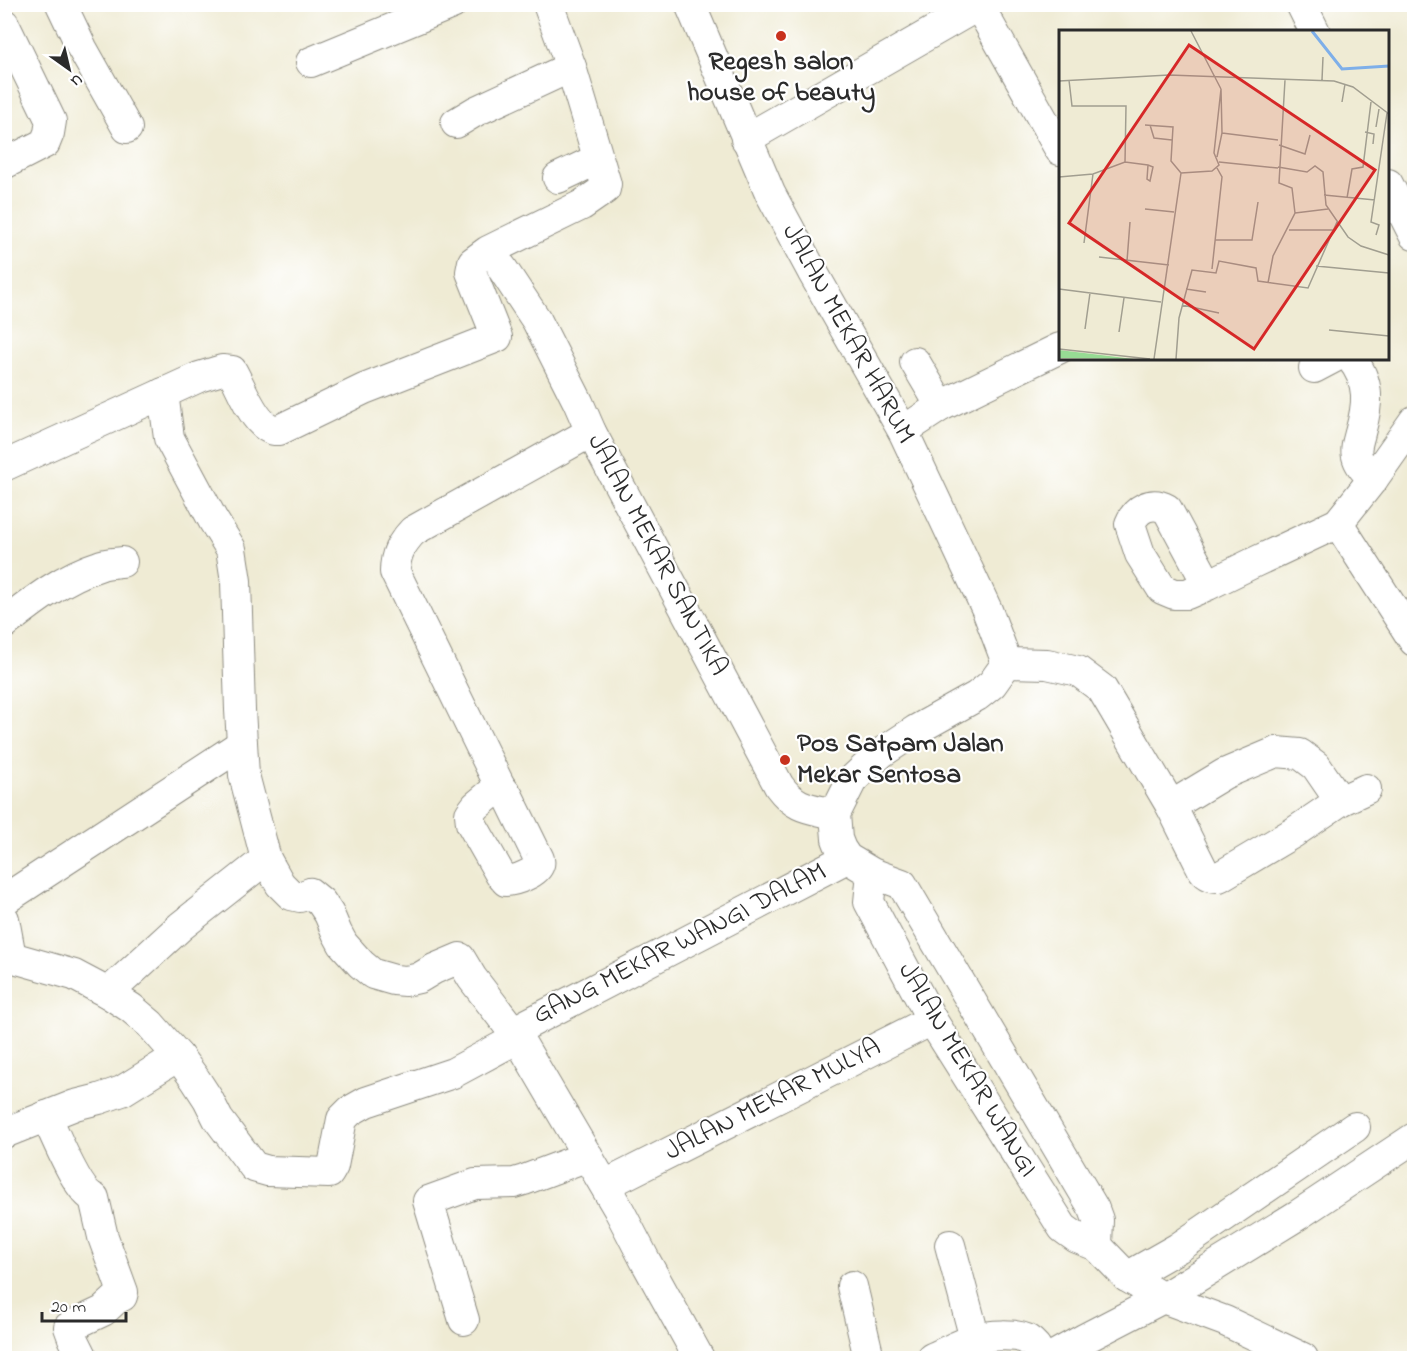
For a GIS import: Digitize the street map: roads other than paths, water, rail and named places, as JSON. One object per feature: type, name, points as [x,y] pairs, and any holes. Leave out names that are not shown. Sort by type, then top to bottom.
[{"type":"street","points":[[61,4],[82,48],[127,128]]},
{"type":"street","points":[[311,62],[452,4]]},
{"type":"street","points":[[4,466],[198,377],[222,370],[232,371],[243,395],[259,419],[273,430],[279,430],[364,389],[497,337],[471,272],[473,261],[488,251],[582,205],[605,189],[606,184],[571,67],[548,4]]},
{"type":"street","name":"JALAN MEKAR HARUM","points":[[690,4],[770,193],[903,430],[987,610],[1007,663]]},
{"type":"street","points":[[1301,4],[1314,30]]},
{"type":"street","points":[[746,139],[980,5],[1059,148]]},
{"type":"street","points":[[4,24],[51,121],[45,143],[4,164]]},
{"type":"street","points":[[456,123],[476,111],[571,67]]},
{"type":"street","points":[[558,178],[598,159]]},
{"type":"street","points":[[1389,186],[1414,235]]},
{"type":"street","name":"JALAN MEKAR SANTIKA","points":[[502,268],[537,321],[591,432],[779,786],[800,806],[835,814]]},
{"type":"street","points":[[903,430],[941,406],[1059,348]]},
{"type":"street","points":[[1353,360],[1359,368],[1367,399],[1356,454],[1359,463],[1373,479]]},
{"type":"street","points":[[915,362],[941,406]]},
{"type":"street","points":[[155,397],[169,438],[231,549],[236,580],[234,749],[244,775],[266,859],[280,884],[291,896],[300,897],[310,893],[321,902],[343,944],[373,974],[406,981],[419,978],[460,958],[472,978],[516,1034],[619,1210],[699,1359]]},
{"type":"street","points":[[1208,585],[1338,523],[1414,421]]},
{"type":"street","points":[[500,786],[395,572],[394,560],[399,547],[413,531],[591,432]]},
{"type":"street","points":[[1338,523],[1414,641]]},
{"type":"street","points":[[4,624],[69,578],[100,565],[122,562]]},
{"type":"street","points":[[835,814],[852,780],[881,753],[916,730],[977,696],[992,684],[1007,663],[1047,664],[1078,671],[1102,689],[1171,806],[1202,868],[1211,877],[1219,877],[1353,795],[1300,754],[1276,752],[1224,774],[1171,806]]},
{"type":"street","points":[[4,900],[234,749]]},
{"type":"street","name":"JALAN MEKAR WANGI","points":[[835,814],[837,839],[841,849],[859,865],[902,884],[1094,1209],[1098,1221],[1097,1246]]},
{"type":"street","points":[[108,993],[181,926],[266,859]]},
{"type":"street","name":"JALAN MEKAR WANGI","points":[[859,865],[869,902],[932,1020],[1063,1228],[1077,1238],[1097,1246],[1127,1277],[1163,1298],[1225,1321],[1303,1359]]},
{"type":"street","name":"GANG MEKAR WANGI DALAM","points":[[178,1056],[208,1099],[218,1119],[254,1167],[268,1171],[329,1173],[333,1166],[342,1119],[350,1111],[366,1102],[453,1073],[516,1034],[859,865]]},
{"type":"street","points":[[4,919],[8,957],[74,975],[108,993],[150,1024],[178,1056],[122,1091],[75,1105],[4,1133]]},
{"type":"street","name":"JALAN MEKAR MULYA","points":[[615,1180],[932,1020]]},
{"type":"street","points":[[46,1116],[77,1179],[88,1196],[94,1198],[103,1237],[123,1292],[122,1296],[103,1311],[69,1327],[83,1359]]},
{"type":"street","points":[[1127,1277],[1178,1248],[1355,1127]]},
{"type":"street","points":[[1050,1359],[1083,1339],[1163,1298],[1298,1215],[1414,1138]]},
{"type":"street","points":[[464,1320],[428,1201],[475,1184],[514,1183],[588,1156]]},
{"type":"street","points":[[1046,1202],[1079,1185]]},
{"type":"street","points":[[950,1245],[975,1339]]},
{"type":"street","points":[[852,1286],[869,1359]]},
{"type":"street","points":[[932,1359],[975,1339],[995,1335],[1027,1339],[1038,1349],[1042,1359]]},
{"type":"place","name":"Regesh salon house of beauty","points":[[781,36]]},
{"type":"place","name":"Pos Satpam Jalan Mekar Sentosa","points":[[785,760]]}]
